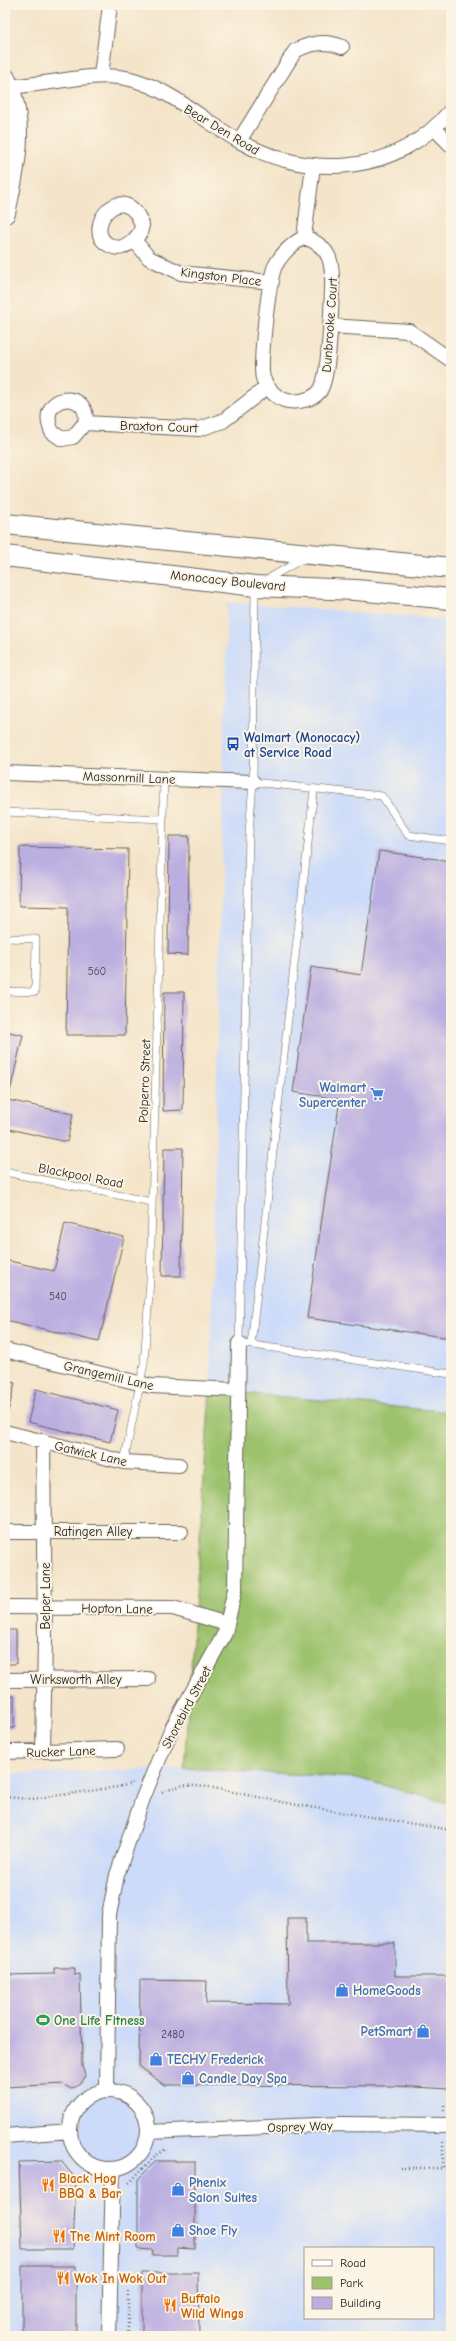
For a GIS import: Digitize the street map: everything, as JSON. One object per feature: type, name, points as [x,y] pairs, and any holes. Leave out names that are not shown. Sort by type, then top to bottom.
[{"type":"main road","points":[[5,213],[16,166],[18,123],[7,85]]},
{"type":"main road","points":[[5,524],[451,568]]},
{"type":"main road","name":"Monocacy Boulevard","points":[[5,556],[256,586],[356,590],[451,600]]},
{"type":"street","points":[[101,75],[110,5]]},
{"type":"street","points":[[239,141],[295,51],[307,44],[331,42],[342,47]]},
{"type":"street","name":"Bear Den Road","points":[[7,85],[101,75],[134,80],[162,92],[239,141],[264,154],[288,162],[313,166],[342,167],[371,162],[396,152],[434,128],[451,110]]},
{"type":"street","points":[[434,128],[451,145]]},
{"type":"street","points":[[304,236],[313,166]]},
{"type":"street","name":"Dunbrooke Court","points":[[304,236],[322,246],[331,259],[330,326],[324,383],[319,392],[307,400],[293,402],[281,400],[268,387],[262,376],[262,358],[274,268],[282,256],[294,243],[304,236]]},
{"type":"street","name":"Kingston Place","points":[[134,240],[149,258],[181,274],[272,282]]},
{"type":"street","points":[[330,326],[409,331],[451,360]]},
{"type":"street","name":"Braxton Court","points":[[85,423],[199,429],[224,421],[268,387]]},
{"type":"street","name":"Massonmill Lane","points":[[5,773],[253,782]]},
{"type":"street","name":"Shorebird Street","points":[[107,2090],[110,1915],[112,1894],[143,1798],[171,1730],[225,1633],[235,1589],[238,1390],[245,1344]]},
{"type":"street","name":"Grangemill Lane","points":[[5,1350],[151,1386],[238,1390]]},
{"type":"street","name":"Gatwick Lane","points":[[5,1432],[124,1462],[179,1465]]},
{"type":"street","name":"Belper Lane","points":[[43,1442],[45,1531],[45,1680],[43,1751]]},
{"type":"street","name":"Ratingen Alley","points":[[5,1532],[181,1532]]},
{"type":"street","name":"Hopton Lane","points":[[5,1606],[173,1608],[227,1624]]},
{"type":"street","name":"Wirksworth Alley","points":[[5,1680],[148,1679]]},
{"type":"street","name":"Rucker Lane","points":[[5,1752],[116,1749]]},
{"type":"street","points":[[107,2090],[120,2092],[137,2102],[147,2119],[148,2132],[145,2146],[137,2157],[126,2165],[113,2169],[100,2168],[84,2159],[72,2144],[70,2132],[71,2120],[76,2108],[84,2099],[95,2093],[107,2090]]},
{"type":"street","name":"Osprey Way","points":[[148,2132],[341,2124],[447,2125]]},
{"type":"street","points":[[5,2136],[70,2132]]},
{"type":"street","points":[[109,2336],[113,2169]]},
{"type":"lane","points":[[245,1344],[249,833],[253,782],[256,586],[311,554]]},
{"type":"lane","name":"Polperro Street","points":[[124,1462],[140,1383],[150,1288],[164,779]]},
{"type":"lane","points":[[253,782],[314,790],[382,796],[408,835],[451,841]]},
{"type":"lane","points":[[245,1344],[314,790]]},
{"type":"lane","points":[[5,812],[163,819]]},
{"type":"lane","points":[[5,938],[36,939],[35,992],[5,991]]},
{"type":"lane","name":"Blackpool Road","points":[[5,1172],[152,1202]]},
{"type":"lane","points":[[245,1344],[451,1374]]},
{"type":"path","points":[[5,1797],[32,1799],[118,1787],[131,1782],[138,1784]]},
{"type":"path","points":[[156,1790],[165,1793],[183,1785],[209,1787],[296,1804],[451,1830]]},
{"type":"path","points":[[400,2168],[442,2168],[447,2125],[444,2104]]},
{"type":"path","points":[[128,2186],[154,2157],[166,2148],[173,2147]]},
{"type":"path","points":[[128,2289],[128,2336]]},
{"type":"shaded area","points":[[227,602],[451,620],[451,1412],[210,1390]]},
{"type":"shaded area","points":[[184,1768],[357,1778],[451,1804],[451,2336],[5,2336],[5,1774]]},
{"type":"green space","points":[[210,1390],[451,1412],[451,1804],[357,1778],[184,1768]]},
{"type":"building","points":[[169,836],[189,836],[188,955],[168,954]]},
{"type":"building","points":[[20,847],[128,849],[125,1035],[66,1035],[68,907],[19,906]]},
{"type":"building","name":"Walmart Supercenter","points":[[379,851],[451,861],[451,1338],[307,1318],[340,1099],[293,1092],[311,967],[361,975]]},
{"type":"building","points":[[164,992],[184,992],[183,1110],[163,1111]]},
{"type":"building","points":[[5,1031],[23,1035],[8,1100],[73,1114],[67,1142],[5,1128]]},
{"type":"building","points":[[164,1148],[183,1148],[181,1276],[162,1276]]},
{"type":"building","points":[[65,1223],[124,1237],[99,1342],[5,1320],[5,1260],[54,1271]]},
{"type":"building","points":[[5,1380],[15,1383],[7,1416],[5,1415]]},
{"type":"building","points":[[36,1389],[118,1410],[110,1442],[28,1422]]},
{"type":"building","points":[[5,1484],[8,1484],[7,1518],[5,1518]]},
{"type":"building","points":[[5,1630],[16,1630],[16,1664],[5,1664]]},
{"type":"building","points":[[5,1696],[14,1696],[14,1728],[5,1728]]},
{"type":"building","points":[[287,1918],[306,1918],[306,1943],[395,1943],[395,1976],[451,1976],[451,2089],[395,2086],[164,2085],[139,2066],[140,1980],[207,1981],[206,2003],[288,2004]]},
{"type":"building","name":"One Life Fitness","points":[[54,1968],[75,1968],[75,1975],[80,1974],[82,2066],[85,2075],[84,2079],[81,2083],[72,2088],[67,2087],[64,2084],[5,2087],[5,1975],[54,1974]]},
{"type":"building","points":[[61,2161],[76,2179],[73,2249],[22,2249],[19,2162]]},
{"type":"building","points":[[156,2161],[195,2161],[195,2249],[177,2248],[177,2255],[152,2255],[153,2250],[138,2249],[138,2179]]},
{"type":"building","points":[[22,2266],[76,2266],[76,2336],[22,2336]]},
{"type":"building","name":"Buffalo Wild Wings","points":[[142,2273],[198,2273],[199,2336],[142,2336]]},
{"type":"place","name":"Walmart (Monocacy) at Service Road","points":[[233,744]]},
{"type":"place","name":"Walmart Supercenter","points":[[377,1094]]},
{"type":"place","name":"HomeGoods","points":[[342,1990]]},
{"type":"place","name":"One Life Fitness","points":[[43,2020]]},
{"type":"place","name":"PetSmart","points":[[423,2031]]},
{"type":"place","name":"TECHY Frederick","points":[[156,2059]]},
{"type":"place","name":"Candle Day Spa","points":[[188,2078]]},
{"type":"place","name":"Black Hog BBQ & Bar","points":[[48,2185]]},
{"type":"place","name":"Phenix Salon Suites","points":[[178,2189]]},
{"type":"place","name":"Shoe Fly","points":[[178,2230]]},
{"type":"place","name":"The Mint Room","points":[[59,2236]]},
{"type":"place","name":"Wok In Wok Out","points":[[63,2278]]},
{"type":"place","name":"Buffalo Wild Wings","points":[[170,2305]]}]
